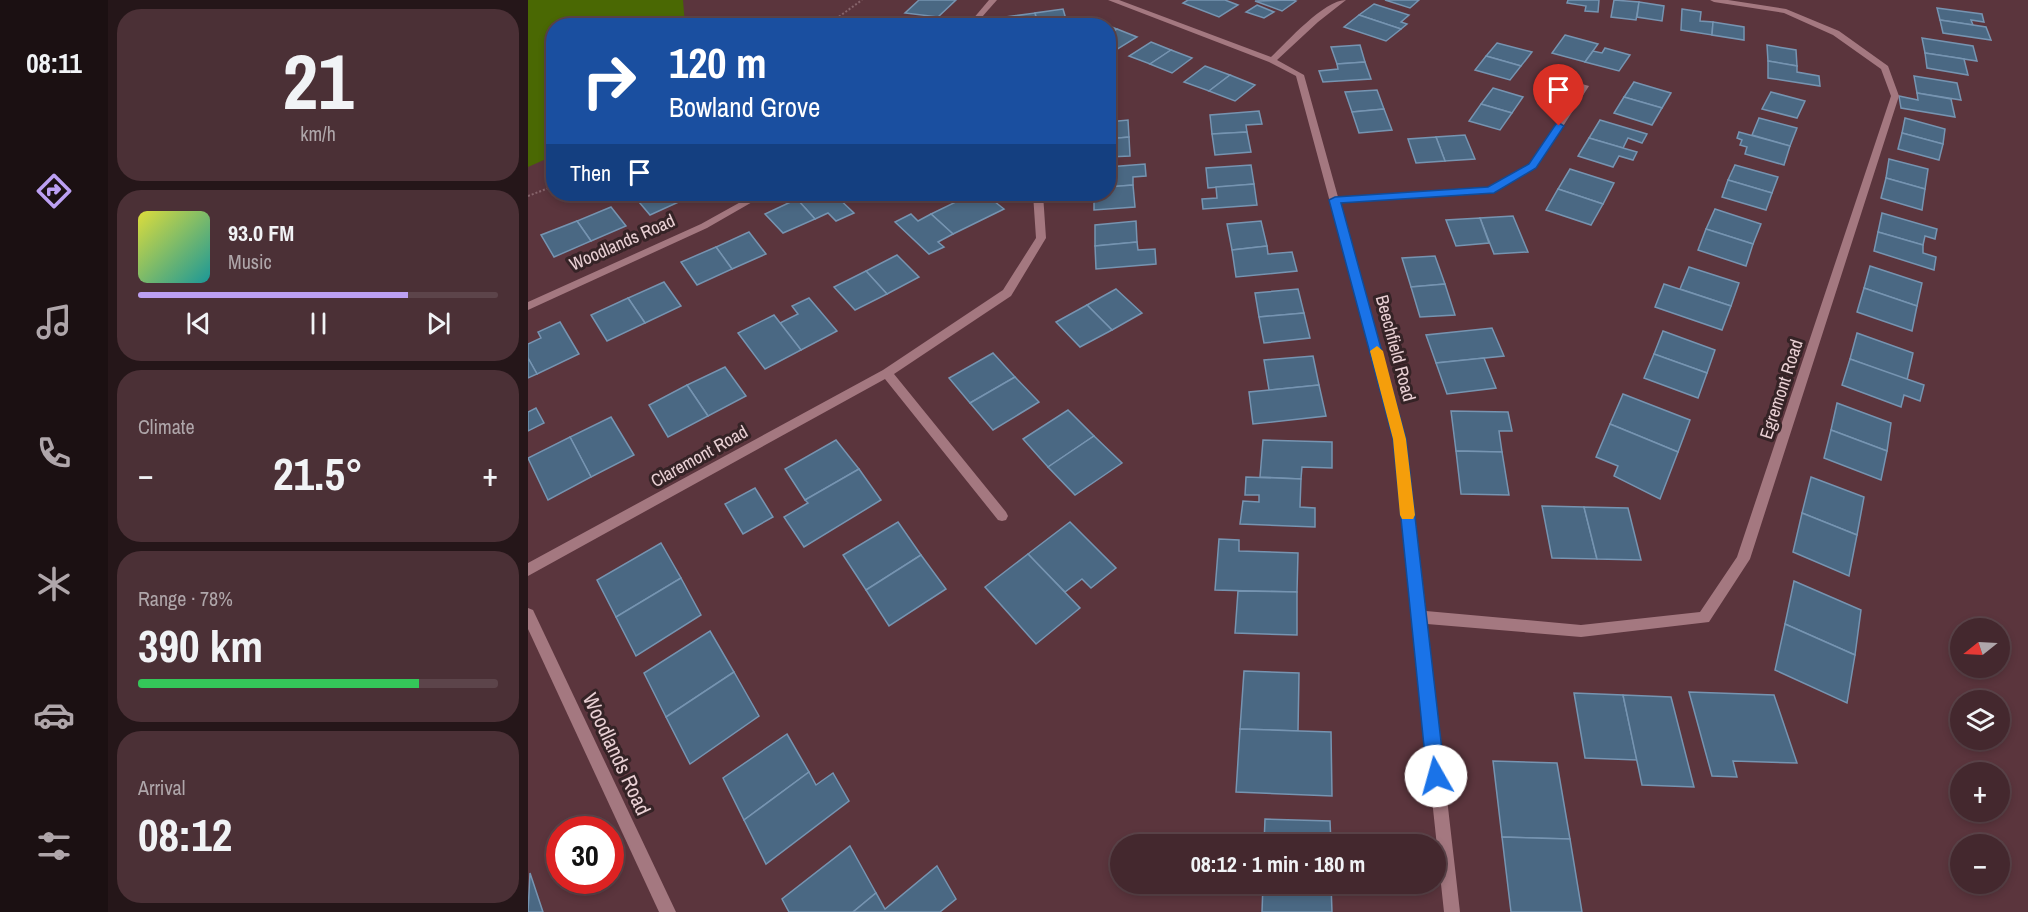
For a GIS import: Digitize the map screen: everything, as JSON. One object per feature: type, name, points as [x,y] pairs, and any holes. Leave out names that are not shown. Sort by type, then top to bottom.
[{"type":"street","points":[[977,18],[993,0]]},
{"type":"street","name":"Beechfield Road","points":[[1112,0],[1272,60],[1300,75],[1400,439],[1452,912]]},
{"type":"street","points":[[1272,60],[1315,20],[1342,0]]},
{"type":"street","name":"Egremont Road","points":[[1418,617],[1581,631],[1704,618],[1743,558],[1895,96],[1885,68],[1836,33],[1786,11],[1713,0]]},
{"type":"street","points":[[1335,200],[1490,190],[1533,166],[1585,86]]},
{"type":"street","name":"Woodlands Road","points":[[528,306],[704,226],[749,201]]},
{"type":"street","name":"Claremont Road","points":[[528,570],[887,373],[1007,293],[1041,238],[1038,201]]},
{"type":"street","points":[[887,373],[1002,516]]},
{"type":"street","name":"Woodlands Road","points":[[528,614],[668,912]]},
{"type":"path","points":[[837,18],[862,0]]},
{"type":"path","points":[[528,196],[546,189]]},
{"type":"green space","points":[[528,0],[683,0],[684,18],[546,18],[546,159],[528,167]]},
{"type":"building","points":[[919,0],[956,0],[938,17],[905,13]]},
{"type":"building","points":[[1188,0],[1225,0],[1238,5],[1219,17],[1183,3]]},
{"type":"building","points":[[1385,0],[1419,0],[1410,8]]},
{"type":"building","points":[[1568,0],[1599,0],[1598,12],[1585,11],[1586,6],[1567,3]]},
{"type":"building","points":[[1614,0],[1639,2],[1636,20],[1611,17]]},
{"type":"building","points":[[1255,1],[1296,1],[1282,11]]},
{"type":"building","points":[[1639,2],[1664,6],[1662,21],[1637,17]]},
{"type":"building","points":[[1374,4],[1409,15],[1401,22],[1407,24],[1401,29],[1359,15]]},
{"type":"building","points":[[1257,5],[1274,12],[1264,18],[1246,12]]},
{"type":"building","points":[[1937,8],[1982,14],[1984,22],[1971,20],[1973,25],[1940,20]]},
{"type":"building","points":[[1063,9],[1066,18],[1036,18],[1035,13]]},
{"type":"building","points":[[1682,9],[1701,12],[1700,21],[1713,22],[1712,35],[1681,30]]},
{"type":"building","points":[[1035,13],[1036,18],[1006,18]]},
{"type":"building","points":[[1359,15],[1401,29],[1386,41],[1344,27]]},
{"type":"building","points":[[1940,20],[1986,27],[1991,40],[1943,33]]},
{"type":"building","points":[[1713,22],[1744,27],[1744,40],[1712,35]]},
{"type":"building","points":[[1117,29],[1137,37],[1116,50]]},
{"type":"building","points":[[1565,35],[1598,44],[1585,62],[1552,53]]},
{"type":"building","points":[[1922,38],[1973,46],[1977,61],[1925,53]]},
{"type":"building","points":[[1151,42],[1171,50],[1150,64],[1129,56]]},
{"type":"building","points":[[1497,43],[1532,52],[1521,66],[1486,56]]},
{"type":"building","points":[[1360,45],[1365,62],[1337,64],[1331,47]]},
{"type":"building","points":[[1767,45],[1796,50],[1797,66],[1768,61]]},
{"type":"building","points":[[1605,48],[1630,55],[1619,71],[1585,62],[1593,51],[1602,53]]},
{"type":"building","points":[[1171,50],[1192,58],[1172,73],[1150,64]]},
{"type":"building","points":[[1925,53],[1964,59],[1968,75],[1927,68]]},
{"type":"building","points":[[1486,56],[1521,66],[1510,80],[1475,70]]},
{"type":"building","points":[[1768,61],[1797,66],[1797,72],[1819,76],[1820,86],[1768,78]]},
{"type":"building","points":[[1365,62],[1371,79],[1323,82],[1319,71],[1338,69],[1337,64]]},
{"type":"building","points":[[1205,66],[1230,75],[1209,91],[1184,82]]},
{"type":"building","points":[[1230,75],[1255,85],[1235,101],[1209,91]]},
{"type":"building","points":[[1914,76],[1957,83],[1961,100],[1917,93]]},
{"type":"building","points":[[1634,82],[1671,93],[1662,108],[1624,97]]},
{"type":"building","points":[[1493,88],[1523,97],[1512,113],[1481,104]]},
{"type":"building","points":[[1377,90],[1384,109],[1352,112],[1345,92]]},
{"type":"building","points":[[1771,92],[1805,101],[1797,118],[1762,109]]},
{"type":"building","points":[[1917,93],[1951,99],[1955,117],[1901,108],[1899,96],[1918,100]]},
{"type":"building","points":[[1624,97],[1662,108],[1652,125],[1614,113]]},
{"type":"building","points":[[1481,104],[1512,113],[1500,130],[1469,121]]},
{"type":"building","points":[[1384,109],[1392,130],[1359,133],[1352,112]]},
{"type":"building","points":[[1259,111],[1262,124],[1246,125],[1247,132],[1212,134],[1210,115]]},
{"type":"building","points":[[1759,118],[1797,128],[1790,146],[1752,135]]},
{"type":"building","points":[[1905,118],[1945,129],[1943,144],[1902,133]]},
{"type":"building","points":[[1128,120],[1129,137],[1116,138],[1116,121]]},
{"type":"building","points":[[1600,120],[1647,134],[1642,143],[1628,138],[1623,148],[1589,138]]},
{"type":"building","points":[[1247,132],[1251,152],[1215,155],[1212,134]]},
{"type":"building","points":[[1739,132],[1790,146],[1784,165],[1745,154],[1747,147],[1740,145],[1742,140],[1737,138]]},
{"type":"building","points":[[1902,133],[1943,144],[1939,160],[1898,149]]},
{"type":"building","points":[[1465,135],[1475,159],[1445,161],[1436,137]]},
{"type":"building","points":[[1129,137],[1130,156],[1116,157],[1116,138]]},
{"type":"building","points":[[1436,137],[1445,161],[1416,163],[1408,139]]},
{"type":"building","points":[[1589,138],[1637,152],[1633,160],[1619,156],[1613,167],[1578,156]]},
{"type":"building","points":[[1889,159],[1928,169],[1925,189],[1886,178]]},
{"type":"building","points":[[1145,164],[1146,176],[1133,177],[1133,185],[1116,186],[1116,166]]},
{"type":"building","points":[[1251,165],[1254,184],[1208,188],[1206,168]]},
{"type":"building","points":[[1735,165],[1778,177],[1772,193],[1728,180]]},
{"type":"building","points":[[1570,169],[1614,183],[1603,204],[1558,189]]},
{"type":"building","points":[[1886,178],[1925,189],[1922,210],[1881,198]]},
{"type":"building","points":[[1728,180],[1772,193],[1766,210],[1722,197]]},
{"type":"building","points":[[1254,184],[1257,205],[1203,209],[1202,199],[1217,198],[1216,187]]},
{"type":"building","points":[[1133,185],[1135,207],[1094,210],[1094,201],[1116,201],[1116,186]]},
{"type":"building","points":[[1558,189],[1603,204],[1591,225],[1546,210]]},
{"type":"building","points":[[638,201],[681,201],[650,215]]},
{"type":"building","points":[[793,201],[799,201],[815,219],[783,233],[765,214]]},
{"type":"building","points":[[799,201],[841,201],[854,213],[836,221],[828,213],[815,219]]},
{"type":"building","points":[[958,201],[994,201],[1004,209],[953,234],[931,214]]},
{"type":"building","points":[[611,207],[626,226],[591,241],[577,221]]},
{"type":"building","points":[[1715,209],[1761,224],[1753,244],[1706,229]]},
{"type":"building","points":[[1882,213],[1937,229],[1935,239],[1925,236],[1923,245],[1878,232]]},
{"type":"building","points":[[911,214],[918,221],[931,214],[953,234],[938,242],[944,247],[929,254],[895,222]]},
{"type":"building","points":[[1513,216],[1528,252],[1494,254],[1480,218]]},
{"type":"building","points":[[1480,218],[1489,243],[1456,246],[1446,220]]},
{"type":"building","points":[[577,221],[591,241],[554,257],[541,235]]},
{"type":"building","points":[[1136,221],[1137,242],[1095,246],[1095,225]]},
{"type":"building","points":[[1261,221],[1267,246],[1232,250],[1227,224]]},
{"type":"building","points":[[1706,229],[1753,244],[1746,266],[1698,250]]},
{"type":"building","points":[[749,232],[766,254],[732,269],[716,247]]},
{"type":"building","points":[[1878,232],[1923,245],[1923,253],[1936,257],[1934,270],[1874,251]]},
{"type":"building","points":[[1137,242],[1138,250],[1155,249],[1156,264],[1096,269],[1095,246]]},
{"type":"building","points":[[1267,246],[1268,254],[1292,252],[1297,271],[1236,277],[1232,250]]},
{"type":"building","points":[[716,247],[732,269],[697,285],[681,262]]},
{"type":"building","points":[[897,255],[919,277],[887,294],[866,271]]},
{"type":"building","points":[[1435,256],[1445,284],[1411,287],[1402,258]]},
{"type":"building","points":[[1870,266],[1922,283],[1917,306],[1864,288]]},
{"type":"building","points":[[1689,267],[1739,283],[1731,306],[1680,289]]},
{"type":"building","points":[[866,271],[887,294],[855,310],[834,287]]},
{"type":"building","points":[[664,282],[681,306],[645,323],[628,298]]},
{"type":"building","points":[[1445,284],[1455,315],[1420,317],[1411,287]]},
{"type":"building","points":[[1664,284],[1731,306],[1722,330],[1655,307]]},
{"type":"building","points":[[1864,288],[1917,306],[1912,331],[1857,312]]},
{"type":"building","points":[[1116,289],[1142,313],[1112,330],[1087,305]]},
{"type":"building","points":[[1298,289],[1304,313],[1259,317],[1255,293]]},
{"type":"building","points":[[628,298],[645,323],[607,341],[591,315]]},
{"type":"building","points":[[809,298],[837,331],[801,350],[780,323],[798,314],[792,306]]},
{"type":"building","points":[[1087,305],[1112,330],[1080,347],[1056,322]]},
{"type":"building","points":[[1304,313],[1310,338],[1264,343],[1259,317]]},
{"type":"building","points":[[774,315],[801,350],[765,369],[738,333]]},
{"type":"building","points":[[560,322],[579,354],[537,374],[528,358],[528,344],[541,338],[538,332]]},
{"type":"building","points":[[1492,328],[1504,356],[1436,363],[1426,335]]},
{"type":"building","points":[[1663,331],[1715,350],[1707,373],[1654,354]]},
{"type":"building","points":[[1857,333],[1913,353],[1907,380],[1850,359]]},
{"type":"building","points":[[993,353],[1015,377],[970,403],[949,378]]},
{"type":"building","points":[[1654,354],[1707,373],[1698,398],[1644,378]]},
{"type":"building","points":[[1313,356],[1319,385],[1269,390],[1264,360]]},
{"type":"building","points":[[528,358],[537,374],[528,378]]},
{"type":"building","points":[[1484,358],[1496,388],[1447,394],[1436,363]]},
{"type":"building","points":[[1850,359],[1924,385],[1920,401],[1904,395],[1901,407],[1842,385]]},
{"type":"building","points":[[725,367],[746,396],[708,416],[687,385]]},
{"type":"building","points":[[1015,377],[1039,402],[993,430],[970,403]]},
{"type":"building","points":[[687,385],[708,416],[668,437],[649,405]]},
{"type":"building","points":[[1319,385],[1326,416],[1253,424],[1249,392]]},
{"type":"building","points":[[1623,394],[1690,420],[1678,452],[1610,424]]},
{"type":"building","points":[[1837,403],[1891,423],[1887,451],[1831,430]]},
{"type":"building","points":[[536,408],[544,423],[528,431],[528,412]]},
{"type":"building","points":[[1068,410],[1094,436],[1048,467],[1023,439]]},
{"type":"building","points":[[1451,411],[1508,412],[1512,431],[1499,431],[1502,452],[1456,451]]},
{"type":"building","points":[[611,417],[634,455],[591,477],[570,437]]},
{"type":"building","points":[[1610,424],[1678,452],[1660,499],[1614,476],[1618,466],[1596,457]]},
{"type":"building","points":[[1831,430],[1887,451],[1881,480],[1824,458]]},
{"type":"building","points":[[1094,436],[1122,463],[1075,495],[1048,467]]},
{"type":"building","points":[[570,437],[591,477],[548,500],[528,458]]},
{"type":"building","points":[[836,440],[859,469],[805,500],[785,469]]},
{"type":"building","points":[[1263,440],[1332,442],[1332,468],[1302,467],[1301,479],[1260,477]]},
{"type":"building","points":[[1456,451],[1502,452],[1509,495],[1461,494]]},
{"type":"building","points":[[859,469],[881,500],[804,547],[784,517],[808,503],[805,500]]},
{"type":"building","points":[[1246,477],[1301,479],[1300,507],[1315,508],[1315,527],[1240,524],[1243,501],[1259,502],[1259,495],[1245,495]]},
{"type":"building","points":[[1811,477],[1864,497],[1857,535],[1802,513]]},
{"type":"building","points":[[755,488],[773,517],[743,534],[725,504]]},
{"type":"building","points":[[1542,506],[1584,507],[1597,559],[1552,558]]},
{"type":"building","points":[[1584,507],[1628,508],[1641,560],[1597,559]]},
{"type":"building","points":[[1802,513],[1857,535],[1849,576],[1793,552]]},
{"type":"building","points":[[898,522],[921,555],[866,590],[843,555]]},
{"type":"building","points":[[1070,522],[1116,568],[1091,588],[1082,579],[1065,592],[1028,554]]},
{"type":"building","points":[[1219,539],[1239,540],[1239,551],[1298,553],[1297,592],[1215,590]]},
{"type":"building","points":[[661,543],[681,578],[616,617],[597,580]]},
{"type":"building","points":[[1028,554],[1080,608],[1036,644],[985,587]]},
{"type":"building","points":[[921,555],[946,589],[889,626],[866,590]]},
{"type":"building","points":[[681,578],[701,615],[636,656],[616,617]]},
{"type":"building","points":[[1794,581],[1861,610],[1855,655],[1785,624]]},
{"type":"building","points":[[1238,591],[1297,592],[1297,635],[1235,633]]},
{"type":"building","points":[[1785,624],[1855,655],[1847,703],[1775,670]]},
{"type":"building","points":[[710,631],[734,672],[666,717],[644,673]]},
{"type":"building","points":[[1244,671],[1299,673],[1298,731],[1240,729]]},
{"type":"building","points":[[734,672],[759,716],[690,764],[666,717]]},
{"type":"building","points":[[1689,692],[1774,695],[1797,763],[1733,761],[1737,777],[1712,776]]},
{"type":"building","points":[[1574,693],[1623,695],[1637,760],[1585,758]]},
{"type":"building","points":[[1623,695],[1671,697],[1694,787],[1642,785]]},
{"type":"building","points":[[1240,729],[1331,732],[1332,796],[1236,792]]},
{"type":"building","points":[[787,734],[809,772],[744,820],[723,778]]},
{"type":"building","points":[[1493,761],[1557,763],[1570,839],[1502,837]]},
{"type":"building","points":[[809,772],[816,785],[833,773],[849,801],[766,864],[744,820]]},
{"type":"building","points":[[1265,819],[1330,821],[1331,834],[1264,834]]},
{"type":"building","points":[[1502,837],[1570,839],[1582,912],[1511,912]]},
{"type":"building","points":[[850,846],[876,893],[853,912],[789,912],[782,899]]},
{"type":"building","points":[[937,866],[956,899],[940,912],[853,912],[876,893],[885,909]]},
{"type":"building","points":[[530,873],[543,912],[528,912]]},
{"type":"building","points":[[1263,894],[1331,894],[1332,912],[1262,912]]},
{"type":"slow traffic","points":[[1377,351],[1400,439],[1407,515]]},
{"type":"route","points":[[1436,776],[1400,439],[1335,200],[1490,190],[1533,166],[1559,126]]}]
